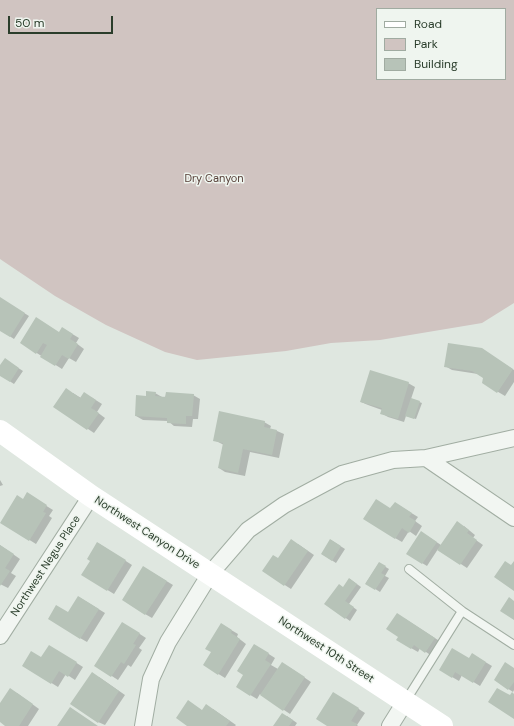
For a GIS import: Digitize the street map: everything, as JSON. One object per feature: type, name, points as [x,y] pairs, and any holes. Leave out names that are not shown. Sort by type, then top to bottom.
[{"type":"street","name":"Northwest Canyon Drive","points":[[0,431],[91,496],[210,574],[248,530],[284,504],[342,474],[394,460],[426,458],[514,438]]},
{"type":"street","points":[[426,458],[514,518]]},
{"type":"street","name":"Northwest Negus Place","points":[[0,636],[91,496]]},
{"type":"street","points":[[143,726],[151,679],[168,642],[210,574]]},
{"type":"street","name":"Northwest 10th Street","points":[[210,574],[442,726]]},
{"type":"street","points":[[390,726],[405,702]]},
{"type":"lane","points":[[409,569],[462,611],[514,645]]},
{"type":"lane","points":[[405,702],[462,611]]},
{"type":"green space","name":"Dry Canyon","points":[[0,0],[514,0],[514,303],[482,323],[380,340],[331,343],[286,351],[197,360],[165,352],[106,325],[55,296],[0,259]]},
{"type":"building","points":[[0,297],[25,313],[10,337],[0,331]]},
{"type":"building","points":[[36,317],[59,332],[62,327],[73,334],[70,339],[78,344],[69,359],[62,355],[55,366],[40,357],[47,345],[43,343],[36,354],[20,343]]},
{"type":"building","points":[[448,343],[482,348],[513,369],[497,393],[482,383],[483,378],[472,371],[444,367]]},
{"type":"building","points":[[5,358],[19,368],[10,382],[0,376],[0,365]]},
{"type":"building","points":[[370,370],[409,382],[398,419],[380,414],[382,408],[360,402]]},
{"type":"building","points":[[66,388],[80,398],[84,392],[96,400],[91,408],[99,413],[87,430],[53,407]]},
{"type":"building","points":[[146,391],[156,392],[155,396],[165,397],[166,392],[194,394],[192,416],[186,416],[186,424],[167,423],[167,418],[135,416],[136,395],[146,396]]},
{"type":"building","points":[[411,398],[420,401],[414,419],[405,416]]},
{"type":"building","points":[[219,411],[265,421],[264,427],[277,430],[272,455],[243,449],[238,473],[218,468],[223,443],[213,441]]},
{"type":"building","points":[[27,492],[47,505],[43,512],[46,513],[29,541],[0,523],[17,495],[23,499]]},
{"type":"building","points":[[376,499],[390,508],[395,502],[412,513],[409,517],[416,521],[409,533],[402,528],[395,539],[363,519]]},
{"type":"building","points":[[457,521],[469,530],[467,533],[477,540],[460,565],[437,550]]},
{"type":"building","points":[[421,531],[437,542],[422,564],[406,554]]},
{"type":"building","points":[[291,539],[308,551],[284,586],[262,571],[273,555],[278,558]]},
{"type":"building","points":[[330,539],[341,546],[332,561],[321,554]]},
{"type":"building","points":[[97,542],[126,560],[107,591],[81,575],[90,561],[87,559]]},
{"type":"building","points":[[0,545],[14,554],[5,568],[10,571],[0,586]]},
{"type":"building","points":[[505,561],[511,565],[514,561],[514,591],[494,577]]},
{"type":"building","points":[[379,562],[386,566],[381,573],[385,575],[375,590],[365,584]]},
{"type":"building","points":[[143,566],[167,581],[145,615],[122,600]]},
{"type":"building","points":[[349,578],[357,584],[345,601],[354,607],[345,619],[324,604],[339,584],[343,587]]},
{"type":"building","points":[[78,596],[99,609],[80,639],[48,619],[56,605],[68,612]]},
{"type":"building","points":[[509,597],[514,601],[514,620],[500,611]]},
{"type":"building","points":[[397,613],[435,638],[425,653],[414,645],[411,649],[396,640],[398,637],[386,629]]},
{"type":"building","points":[[122,622],[140,633],[133,644],[136,645],[124,664],[121,662],[111,677],[94,666]]},
{"type":"building","points":[[221,623],[232,630],[231,633],[240,639],[218,675],[203,665],[211,652],[205,649]]},
{"type":"building","points":[[254,644],[269,653],[265,660],[271,664],[250,696],[236,687],[243,675],[237,671]]},
{"type":"building","points":[[49,645],[77,662],[68,677],[59,671],[51,684],[22,666],[31,651],[41,657]]},
{"type":"building","points":[[452,648],[469,658],[472,653],[486,662],[473,683],[455,672],[452,678],[439,670]]},
{"type":"building","points":[[282,662],[305,677],[283,711],[260,695]]},
{"type":"building","points":[[505,662],[514,668],[514,682],[508,690],[494,680]]},
{"type":"building","points":[[92,672],[119,691],[98,723],[70,704]]},
{"type":"building","points":[[10,688],[33,704],[19,726],[5,726],[0,722],[0,703]]},
{"type":"building","points":[[497,688],[510,695],[512,692],[514,694],[514,719],[488,702]]},
{"type":"building","points":[[333,692],[359,708],[351,721],[357,724],[356,726],[327,726],[316,719]]},
{"type":"building","points":[[188,700],[202,710],[206,704],[230,721],[226,726],[187,726],[176,718]]},
{"type":"building","points":[[70,707],[98,726],[57,726]]},
{"type":"building","points":[[282,713],[293,720],[289,726],[273,726]]}]
